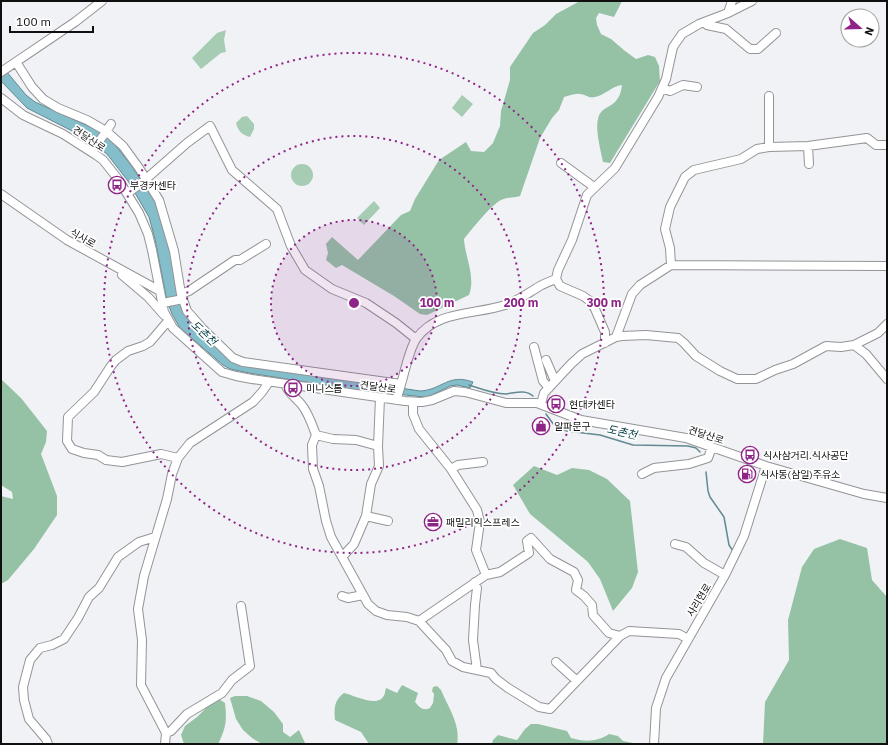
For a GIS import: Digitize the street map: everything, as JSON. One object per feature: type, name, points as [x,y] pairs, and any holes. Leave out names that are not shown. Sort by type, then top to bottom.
[{"type":"street","points":[[1,72],[75,22],[102,1]]},
{"type":"street","points":[[728,13],[732,1]]},
{"type":"street","points":[[605,343],[605,332],[590,301],[583,296],[560,286],[556,279],[558,270],[572,240],[587,195],[615,168],[658,97],[666,79],[673,48],[682,34],[752,1]]},
{"type":"street","points":[[705,22],[707,25],[726,28],[750,49],[758,49],[776,33]]},
{"type":"street","points":[[14,63],[42,99],[58,108],[107,129],[123,146],[159,200],[174,251],[182,297],[187,311],[233,358],[244,362],[401,386]]},
{"type":"street","points":[[662,88],[670,91],[683,85],[697,87]]},
{"type":"street","points":[[769,147],[770,96]]},
{"type":"street","name":"견달산로","points":[[1,98],[23,115],[93,150],[130,192],[148,234],[167,318],[173,328],[222,372],[269,382],[413,402],[432,400],[450,392],[458,391],[506,403],[541,404],[581,420],[686,438],[766,466],[864,494],[887,498]]},
{"type":"street","points":[[130,192],[187,143],[210,126],[232,170],[277,209],[291,246],[305,270],[332,290],[366,303],[396,323],[416,339]]},
{"type":"street","points":[[93,150],[107,129]]},
{"type":"street","points":[[671,264],[670,248],[665,228],[670,207],[685,177],[694,170],[741,159],[757,149],[769,147],[808,146],[867,138],[876,145],[887,145]]},
{"type":"street","points":[[808,146],[809,164]]},
{"type":"street","points":[[561,163],[594,188]]},
{"type":"street","name":"식사로","points":[[1,194],[67,240],[160,291]]},
{"type":"street","points":[[164,303],[182,297],[235,260],[240,260],[266,244]]},
{"type":"street","points":[[616,337],[632,294],[640,285],[671,264],[887,266]]},
{"type":"street","points":[[117,268],[120,274],[148,297],[167,318],[150,342],[128,351],[116,360],[94,392],[68,417],[67,442],[72,449],[98,455],[106,460],[122,462],[161,454],[178,458]]},
{"type":"street","points":[[397,399],[412,348],[416,339],[425,330],[433,324],[458,314],[503,305],[515,301],[541,285],[556,279]]},
{"type":"street","points":[[541,404],[544,393],[582,354],[616,337],[646,335],[678,338],[696,356],[720,371],[737,379],[756,379],[775,370],[793,364],[826,346],[841,347],[854,345],[878,333],[887,324]]},
{"type":"street","points":[[854,345],[866,354],[887,379]]},
{"type":"street","points":[[534,347],[543,382],[549,388]]},
{"type":"street","points":[[546,360],[555,381]]},
{"type":"street","points":[[165,744],[166,733],[141,685],[142,640],[138,609],[144,576],[167,499],[172,474],[178,458],[190,443],[253,402],[269,382]]},
{"type":"street","points":[[285,384],[286,389],[301,404],[309,417],[316,435],[312,445],[314,469],[326,521],[331,537],[368,604],[376,612],[387,615],[407,617],[419,621],[446,650],[452,661],[463,666],[491,673],[508,688],[538,707],[550,709],[620,636],[629,631],[679,634],[688,639]]},
{"type":"street","points":[[342,557],[354,544],[366,516],[371,484],[379,466],[378,446],[380,398]]},
{"type":"street","points":[[413,402],[413,414],[419,429],[451,468],[477,510],[480,522],[476,550],[486,575]]},
{"type":"street","points":[[316,435],[333,439],[356,440],[378,446]]},
{"type":"street","points":[[642,474],[654,468],[689,464],[708,458],[712,447]]},
{"type":"street","points":[[451,468],[458,465],[483,462]]},
{"type":"street","name":"사리현로","points":[[654,744],[656,708],[666,678],[725,575],[744,536],[766,466]]},
{"type":"street","points":[[366,516],[388,522]]},
{"type":"street","points":[[48,744],[46,739],[29,719],[24,700],[23,687],[30,660],[40,648],[52,645],[64,639],[78,618],[89,597],[99,588],[118,557],[139,542],[155,537]]},
{"type":"street","points":[[419,621],[486,575],[500,572],[529,553],[527,541],[531,538],[550,559],[574,572],[578,580],[576,590],[592,605],[593,615],[609,633],[620,636]]},
{"type":"street","points":[[675,544],[686,547],[704,563],[725,575]]},
{"type":"street","points":[[475,582],[477,588],[473,640],[477,670]]},
{"type":"street","points":[[342,596],[348,598],[363,595]]},
{"type":"street","points":[[166,733],[171,731],[187,714],[222,693],[232,680],[250,666],[241,606]]},
{"type":"street","points":[[556,662],[577,681]]},
{"type":"green space","points":[[580,1],[622,1],[614,17],[599,13],[596,18],[601,34],[611,39],[636,59],[648,55],[655,57],[659,66],[660,81],[610,163],[603,162],[597,124],[600,114],[617,99],[622,85],[595,97],[574,94],[564,97],[559,110],[552,118],[540,138],[520,196],[503,199],[497,203],[464,239],[471,274],[471,288],[469,295],[427,315],[420,314],[394,296],[342,265],[336,268],[326,260],[328,253],[326,244],[332,237],[358,260],[401,215],[410,211],[415,199],[439,160],[466,142],[471,151],[484,152],[493,143],[500,126],[501,111],[510,80],[510,67],[533,33],[545,25],[556,14]]},
{"type":"green space","points":[[226,30],[224,40],[226,52],[221,53],[201,69],[192,58],[217,33]]},
{"type":"green space","points":[[462,95],[473,104],[462,117],[452,108]]},
{"type":"green space","points":[[247,116],[254,124],[254,129],[250,137],[241,132],[236,123],[242,117]]},
{"type":"green space","points":[[302,164],[310,167],[313,175],[310,183],[302,186],[294,183],[291,175],[294,167]]},
{"type":"green space","points":[[374,201],[380,208],[364,225],[357,218]]},
{"type":"green space","points":[[1,379],[21,398],[47,431],[46,442],[41,454],[57,496],[57,515],[34,549],[8,580],[1,584],[1,496],[13,499],[12,492],[1,485]]},
{"type":"green space","points":[[534,466],[557,475],[572,468],[589,470],[607,479],[630,501],[638,572],[632,588],[613,611],[600,579],[588,562],[530,514],[513,485]]},
{"type":"green space","points":[[840,539],[867,548],[872,580],[887,597],[887,744],[763,744],[765,702],[789,660],[788,620],[802,567],[814,549]]},
{"type":"green space","points":[[402,685],[418,693],[415,702],[423,709],[430,708],[433,703],[433,687],[437,686],[441,690],[456,723],[458,737],[457,744],[369,744],[361,732],[335,720],[336,702],[344,693],[365,700],[376,701],[383,697],[386,688],[397,693]]},
{"type":"green space","points":[[235,696],[247,696],[261,701],[274,712],[283,724],[283,732],[290,737],[299,730],[305,743],[307,744],[262,744],[252,738],[243,730],[236,719],[230,698]]},
{"type":"green space","points":[[219,699],[225,703],[226,720],[223,733],[218,744],[184,744],[181,735],[185,726],[209,705]]},
{"type":"green space","points":[[531,724],[538,724],[567,731],[571,738],[586,741],[600,739],[609,734],[618,736],[623,741],[638,744],[492,744],[493,740],[498,735],[517,740],[525,729]]},
{"type":"water","points":[[1,65],[26,95],[35,102],[97,130],[112,141],[131,165],[155,201],[170,252],[181,307],[190,322],[209,341],[243,364],[420,391],[428,390],[457,379],[473,382],[470,388],[457,385],[450,386],[430,396],[424,397],[350,389],[249,373],[230,369],[223,365],[180,328],[172,314],[167,301],[155,239],[149,217],[128,181],[107,154],[84,137],[27,108],[1,81]]},
{"type":"waterway","name":"도촌천","points":[[469,385],[497,393],[506,394],[523,392],[533,396]]},
{"type":"waterway","name":"도촌천","points":[[546,414],[554,425],[567,431],[600,435],[633,445],[688,446],[696,448],[700,452]]},
{"type":"waterway","name":"도촌천","points":[[706,472],[710,497],[724,517],[729,545],[733,551]]},
{"type":"place","name":"부경카센타","points":[[117,185]]},
{"type":"place","name":"미니스톱","points":[[293,388]]},
{"type":"place","name":"현대카센타","points":[[556,404]]},
{"type":"place","name":"알파문구","points":[[541,426]]},
{"type":"place","name":"식사삼거리.식사공단","points":[[750,455]]},
{"type":"place","name":"식사동(삼일)주유소","points":[[747,474]]},
{"type":"place","name":"패밀리익스프레스","points":[[433,522]]}]
